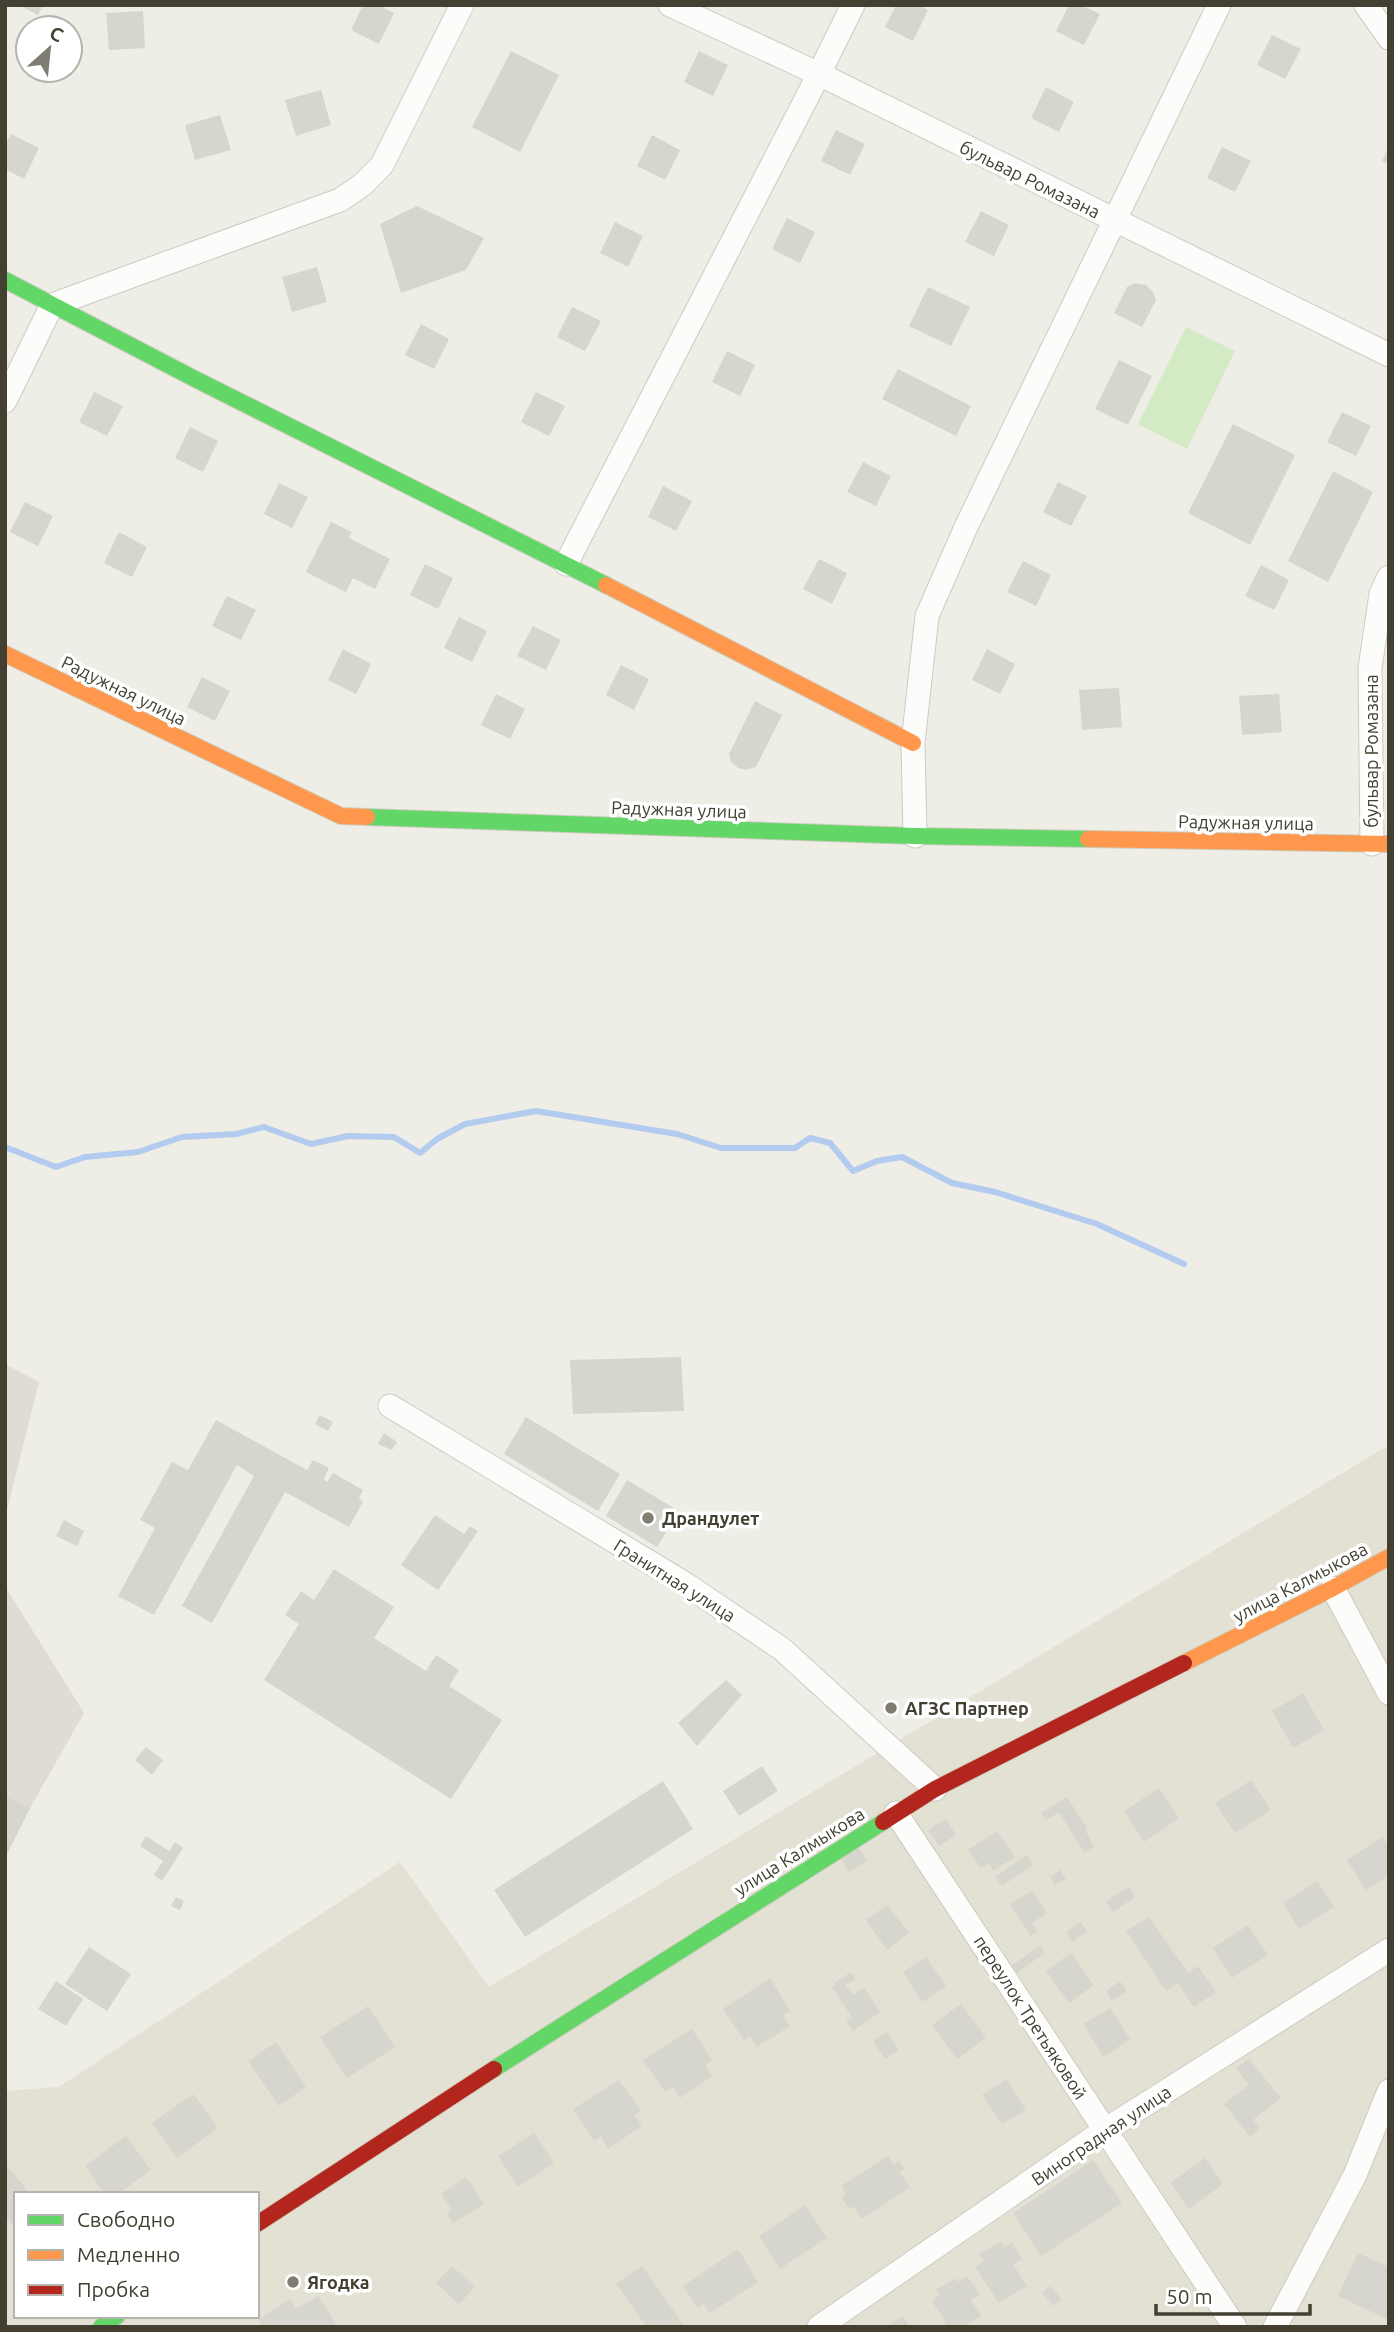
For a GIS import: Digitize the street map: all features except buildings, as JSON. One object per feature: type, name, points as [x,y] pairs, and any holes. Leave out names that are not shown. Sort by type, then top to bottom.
[{"type":"street","points":[[5,401],[52,305],[340,200],[362,185],[382,165],[462,5]]},
{"type":"street","name":"бульвар Ромазана","points":[[670,5],[819,74],[1389,355]]},
{"type":"street","points":[[566,564],[853,5]]},
{"type":"street","points":[[915,836],[914,743],[927,616],[966,527],[1219,5]]},
{"type":"street","points":[[1366,5],[1389,38]]},
{"type":"street","points":[[5,280],[914,743]]},
{"type":"street","name":"бульвар Ромазана","points":[[1380,844],[1370,668],[1381,594],[1389,577]]},
{"type":"street","name":"Радужная улица","points":[[5,654],[341,816],[915,836],[1380,844]]},
{"type":"street","name":"Гранитная улица","points":[[390,1406],[684,1583],[782,1649],[935,1789]]},
{"type":"street","name":"улица Калмыкова","points":[[259,2223],[590,2005],[935,1789],[1333,1588],[1389,1557]]},
{"type":"street","points":[[1333,1588],[1389,1693]]},
{"type":"street","name":"переулок Третьяковой","points":[[896,1812],[1236,2327]]},
{"type":"street","name":"Виноградная улица","points":[[819,2327],[1105,2130],[1389,1950]]},
{"type":"street","points":[[1275,2327],[1355,2175],[1389,2091]]},
{"type":"shaded area","points":[[5,1364],[39,1382],[5,1518]]},
{"type":"shaded area","points":[[1389,1445],[1389,2327],[5,2327],[5,2091],[59,2087],[400,1862],[489,1987]]},
{"type":"shaded area","points":[[5,1586],[84,1713],[5,1858]]},
{"type":"green space","points":[[1186,327],[1235,351],[1187,449],[1138,424]]},
{"type":"waterway","points":[[5,1147],[56,1167],[85,1157],[138,1152],[182,1137],[236,1134],[264,1127],[311,1144],[348,1136],[394,1137],[420,1153],[437,1139],[465,1124],[536,1111],[677,1134],[721,1148],[795,1148],[810,1138],[830,1143],[853,1171],[877,1161],[902,1157],[952,1183],[995,1192],[1097,1224],[1184,1264]]},
{"type":"traffic: fast","points":[[5,280],[195,379],[606,585]]},
{"type":"traffic: fast","points":[[367,817],[915,836],[1088,839]]},
{"type":"traffic: fast","points":[[494,2069],[883,1822]]},
{"type":"traffic: fast","points":[[101,2327],[114,2318]]},
{"type":"traffic: slow","points":[[606,585],[913,743]]},
{"type":"traffic: slow","points":[[5,654],[341,816],[367,817]]},
{"type":"traffic: slow","points":[[1088,839],[1389,844]]},
{"type":"traffic: slow","points":[[1184,1663],[1389,1557]]},
{"type":"traffic: jam","points":[[883,1822],[935,1789],[1184,1663]]},
{"type":"traffic: jam","points":[[259,2223],[494,2069]]},
{"type":"place","name":"Драндулет","points":[[648,1518]]},
{"type":"place","name":"АГЗС Партнер","points":[[891,1708]]},
{"type":"place","name":"Ягодка","points":[[293,2282]]}]
